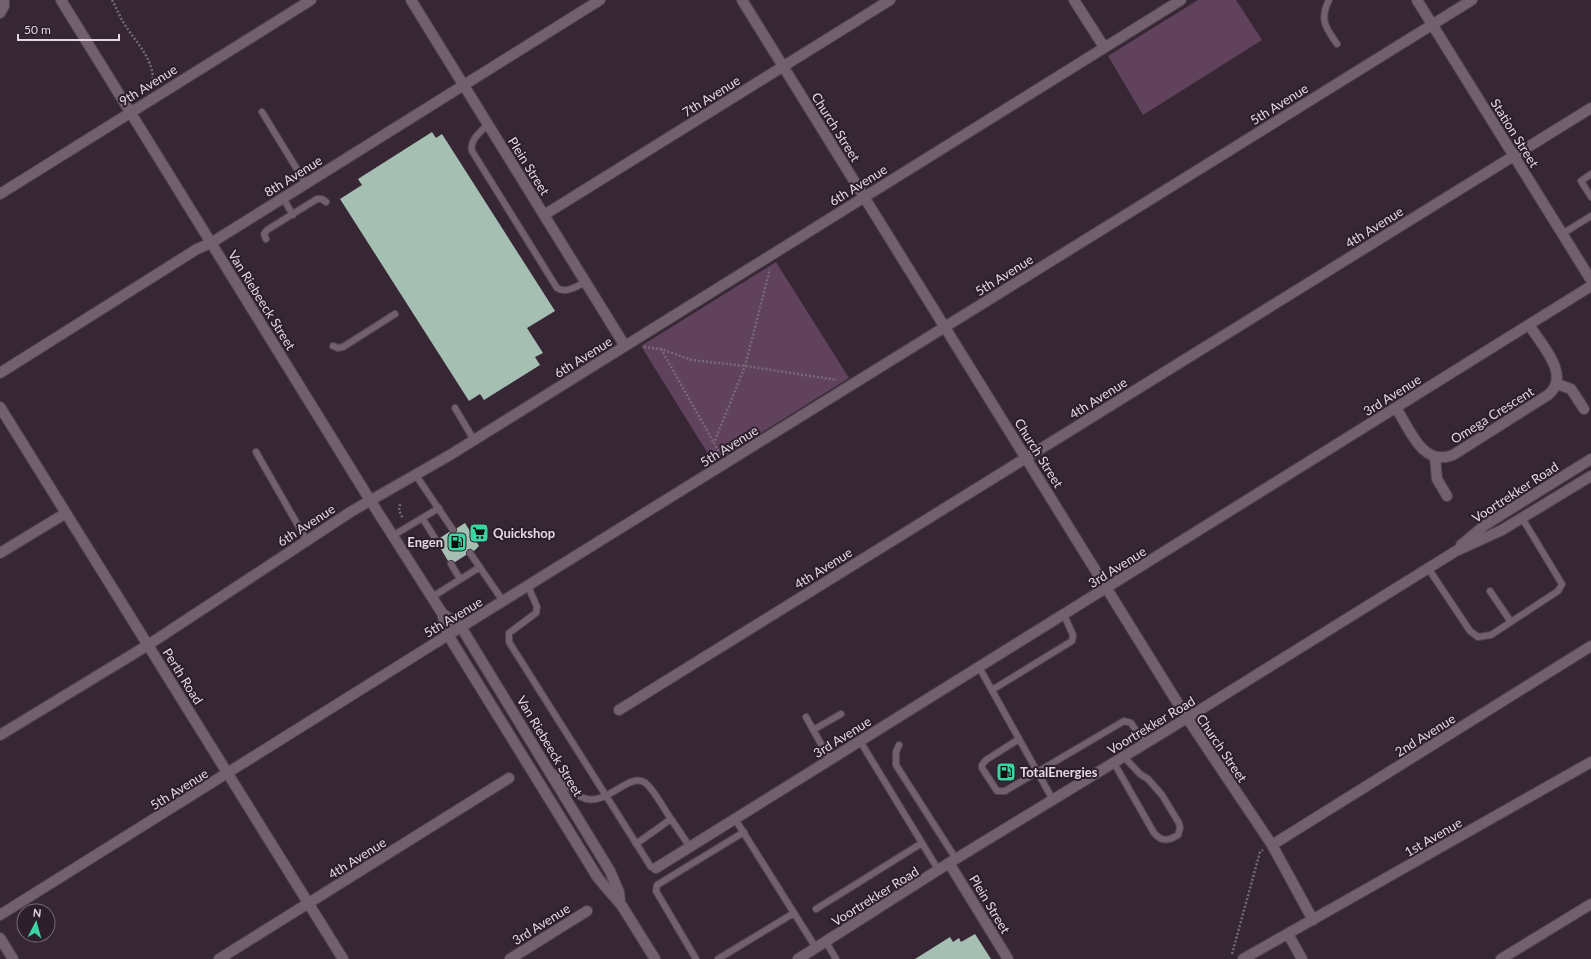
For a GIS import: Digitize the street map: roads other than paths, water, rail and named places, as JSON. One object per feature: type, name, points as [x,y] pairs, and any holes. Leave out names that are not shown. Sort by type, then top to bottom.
[{"type":"street","points":[[0,13],[4,6],[4,0]]},
{"type":"street","name":"Van Riebeeck Street","points":[[61,0],[370,500],[394,535],[442,613],[448,635],[598,878],[611,895],[620,903],[655,959]]},
{"type":"street","name":"9th Avenue","points":[[0,194],[311,0]]},
{"type":"street","name":"Plein Street","points":[[411,0],[625,346]]},
{"type":"street","name":"8th Avenue","points":[[0,373],[197,249],[211,243],[600,0]]},
{"type":"street","name":"Church Street","points":[[742,0],[1187,718],[1272,845],[1313,920]]},
{"type":"street","name":"7th Avenue","points":[[544,215],[890,0]]},
{"type":"street","points":[[1074,0],[1104,47]]},
{"type":"street","name":"6th Avenue","points":[[0,735],[148,645],[370,500],[474,440],[1181,0]]},
{"type":"street","name":"Station Street","points":[[1417,0],[1591,280]]},
{"type":"street","name":"5th Avenue","points":[[0,915],[228,774],[448,635],[1472,0]]},
{"type":"street","name":"4th Avenue","points":[[619,710],[1591,108]]},
{"type":"street","name":"3rd Avenue","points":[[656,868],[1591,286]]},
{"type":"street","points":[[1530,325],[1556,368],[1558,373],[1557,384],[1571,389],[1584,409]]},
{"type":"street","name":"Omega Crescent","points":[[1435,457],[1453,455],[1548,395],[1557,384]]},
{"type":"street","name":"Perth Road","points":[[0,407],[343,959]]},
{"type":"street","points":[[1396,408],[1423,451],[1435,457],[1437,479],[1447,496]]},
{"type":"street","name":"Voortrekker Road","points":[[1456,551],[1485,525],[1591,459]]},
{"type":"street","name":"Voortrekker Road","points":[[798,959],[953,861],[1124,757],[1428,568],[1456,551],[1493,535],[1591,476]]},
{"type":"street","points":[[0,553],[66,513]]},
{"type":"street","name":"Van Riebeeck Street","points":[[442,613],[461,627],[547,766],[610,871],[619,892],[620,903]]},
{"type":"street","name":"2nd Avenue","points":[[1272,845],[1591,646]]},
{"type":"street","name":"1st Avenue","points":[[1243,959],[1591,762]]},
{"type":"street","name":"4th Avenue","points":[[219,959],[509,778]]},
{"type":"street","name":"Plein Street","points":[[953,861],[1008,959]]},
{"type":"street","points":[[1501,959],[1591,904]]},
{"type":"street","name":"3rd Avenue","points":[[510,959],[587,911]]},
{"type":"street","points":[[1288,934],[1302,959]]},
{"type":"street","points":[[0,938],[13,959]]},
{"type":"lane","points":[[1329,0],[1324,13],[1325,26],[1338,44]]},
{"type":"lane","points":[[262,112],[306,184]]},
{"type":"lane","points":[[488,124],[474,140],[471,147],[496,190],[557,288],[567,290],[586,282]]},
{"type":"lane","points":[[1591,174],[1581,181],[1591,197]]},
{"type":"lane","points":[[283,198],[293,215]]},
{"type":"lane","points":[[266,239],[266,232],[317,199],[322,199],[326,202]]},
{"type":"lane","points":[[1562,234],[1591,216]]},
{"type":"lane","points":[[333,346],[338,348],[343,347],[395,314]]},
{"type":"lane","points":[[455,408],[474,440]]},
{"type":"lane","points":[[256,452],[307,541]]},
{"type":"lane","points":[[415,474],[454,530]]},
{"type":"lane","points":[[394,535],[439,508]]},
{"type":"lane","points":[[423,518],[436,540]]},
{"type":"lane","points":[[1428,568],[1474,635],[1484,638],[1491,635],[1558,591],[1562,584],[1522,518]]},
{"type":"lane","points":[[470,553],[504,601]]},
{"type":"lane","points":[[451,564],[460,579]]},
{"type":"lane","points":[[432,597],[480,567]]},
{"type":"lane","points":[[528,586],[537,607],[536,612],[509,633],[509,642],[636,844],[651,867],[656,868]]},
{"type":"lane","points":[[1490,591],[1512,622]]},
{"type":"lane","points":[[992,690],[1072,641],[1073,635],[1064,615]]},
{"type":"lane","points":[[980,667],[1053,800]]},
{"type":"lane","points":[[813,730],[841,714]]},
{"type":"lane","points":[[806,717],[830,760]]},
{"type":"lane","points":[[1019,739],[983,762],[982,768],[995,788],[1001,791],[1005,791],[1124,721],[1131,723],[1145,744]]},
{"type":"lane","points":[[860,742],[939,871]]},
{"type":"lane","points":[[899,745],[896,752],[896,765],[953,861]]},
{"type":"lane","points":[[1114,763],[1154,833],[1159,839],[1164,840],[1178,835],[1180,828],[1179,823],[1162,795],[1124,757]]},
{"type":"lane","points":[[547,766],[580,797],[590,800],[607,796],[633,781],[644,782],[690,847]]},
{"type":"lane","points":[[636,844],[671,819]]},
{"type":"lane","points":[[735,819],[816,948]]},
{"type":"lane","points":[[696,959],[656,891],[657,885],[744,832]]},
{"type":"lane","points":[[816,909],[922,843]]},
{"type":"lane","points":[[718,959],[794,912]]},
{"type":"lane","points":[[826,942],[836,959]]},
{"type":"place","name":"Quickshop","points":[[479,533]]},
{"type":"place","name":"Engen","points":[[457,542]]},
{"type":"place","name":"TotalEnergies","points":[[1006,772]]}]
